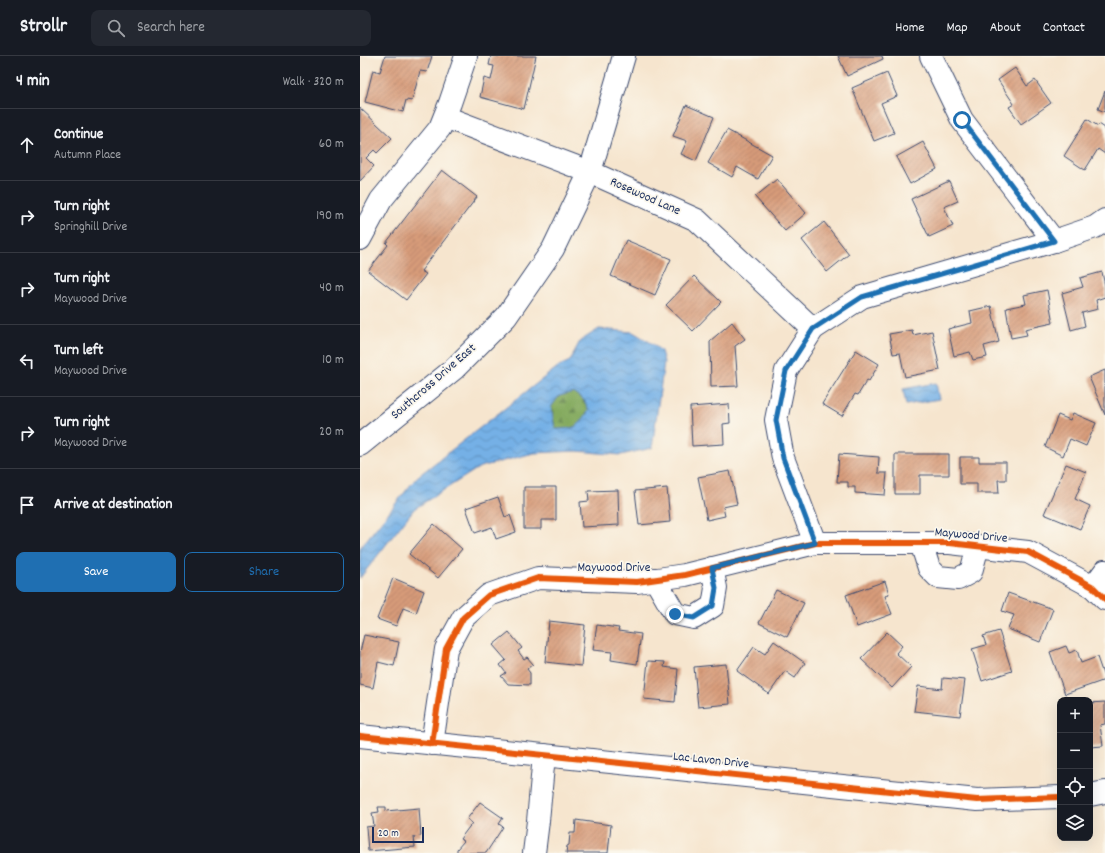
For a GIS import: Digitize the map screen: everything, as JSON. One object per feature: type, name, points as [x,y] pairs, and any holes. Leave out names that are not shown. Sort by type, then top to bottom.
[{"type":"street","points":[[360,238],[381,200],[440,128],[466,56]]},
{"type":"street","name":"Southcross Drive East","points":[[360,445],[454,369],[506,316],[553,249],[590,172],[624,56]]},
{"type":"street","points":[[931,56],[962,120],[1054,241]]},
{"type":"street","name":"Rosewood Lane","points":[[445,117],[590,172],[697,220],[813,329]]},
{"type":"street","points":[[815,543],[783,458],[776,420],[786,371],[813,329],[862,297],[1054,241],[1095,227],[1105,220]]},
{"type":"street","name":"Maywood Drive","points":[[432,744],[446,649],[463,618],[489,595],[538,578],[637,582],[685,576],[815,543],[950,543],[1028,552],[1101,586]]},
{"type":"street","points":[[921,543],[929,568],[938,577],[958,579],[971,572],[978,546]]},
{"type":"street","name":"Maywood Drive","points":[[655,579],[675,614],[694,618],[713,606],[716,588],[712,568]]},
{"type":"street","name":"Lac Lavon Drive","points":[[360,736],[976,800],[1057,797]]},
{"type":"street","points":[[534,853],[544,755]]},
{"type":"street","points":[[1093,794],[1105,792]]},
{"type":"green space","points":[[573,392],[584,400],[589,410],[581,424],[568,429],[555,429],[551,407],[559,396]]},
{"type":"water","points":[[599,329],[633,332],[653,344],[661,351],[664,362],[652,448],[621,455],[577,451],[534,453],[480,467],[414,509],[360,578],[360,548],[417,477],[559,366],[570,361],[580,341]],"holes":[[[573,392],[584,400],[589,410],[582,421],[572,428],[555,429],[551,407],[559,396]]]},
{"type":"water","points":[[936,383],[939,399],[906,405],[903,389]]},
{"type":"building","points":[[385,56],[432,56],[427,72],[420,71],[412,101],[406,100],[403,112],[365,102],[373,70],[380,72]]},
{"type":"building","points":[[491,56],[536,56],[524,109],[480,97],[484,78],[491,80],[494,66],[489,65]]},
{"type":"building","points":[[838,56],[882,56],[883,59],[847,76]]},
{"type":"building","points":[[1015,68],[1027,86],[1035,80],[1051,103],[1021,124],[1009,107],[1014,104],[998,80]]},
{"type":"building","points":[[887,73],[897,96],[881,103],[894,133],[874,141],[852,88]]},
{"type":"building","points":[[1105,91],[1105,112],[1098,109]]},
{"type":"building","points":[[686,105],[714,117],[696,161],[681,154],[687,141],[673,136]]},
{"type":"building","points":[[360,108],[392,138],[377,153],[374,150],[366,158],[374,166],[360,181]]},
{"type":"building","points":[[1087,119],[1098,126],[1099,124],[1105,128],[1105,154],[1098,149],[1085,170],[1064,156]]},
{"type":"building","points":[[727,130],[772,155],[758,179],[737,167],[732,177],[708,163]]},
{"type":"building","points":[[923,142],[937,169],[910,184],[896,157]]},
{"type":"building","points":[[442,170],[477,197],[421,271],[426,274],[406,300],[368,271],[388,245],[386,243]]},
{"type":"building","points":[[777,179],[806,213],[785,231],[755,197]]},
{"type":"building","points":[[949,181],[958,201],[944,207],[953,226],[929,237],[911,199]]},
{"type":"building","points":[[824,222],[849,254],[827,272],[802,240]]},
{"type":"building","points":[[626,240],[671,259],[655,295],[611,276]]},
{"type":"building","points":[[1102,272],[1105,286],[1105,297],[1096,300],[1098,309],[1082,313],[1085,326],[1071,330],[1062,293],[1083,287],[1080,278]]},
{"type":"building","points":[[694,276],[721,302],[693,331],[666,305]]},
{"type":"building","points":[[1047,290],[1053,323],[1025,329],[1027,335],[1011,338],[1006,308],[1026,304],[1024,295]]},
{"type":"building","points":[[991,306],[999,342],[984,346],[987,357],[973,360],[970,352],[954,356],[948,329],[972,323],[970,311]]},
{"type":"building","points":[[732,322],[745,339],[735,346],[738,386],[711,387],[710,341]]},
{"type":"building","points":[[912,330],[913,335],[932,331],[940,370],[905,377],[900,353],[893,354],[889,334]]},
{"type":"building","points":[[856,350],[879,364],[869,381],[867,380],[858,395],[855,394],[842,416],[822,404]]},
{"type":"building","points":[[1105,370],[1105,415],[1089,377]]},
{"type":"building","points":[[729,404],[730,423],[723,424],[724,444],[692,446],[690,407]]},
{"type":"building","points":[[1073,413],[1096,423],[1086,446],[1070,439],[1063,456],[1045,447],[1058,415],[1070,420]]},
{"type":"building","points":[[839,454],[879,457],[878,473],[887,473],[885,495],[855,493],[855,487],[848,487],[848,482],[837,482]]},
{"type":"building","points":[[895,454],[949,454],[949,475],[920,475],[920,494],[895,494]]},
{"type":"building","points":[[960,457],[979,457],[979,462],[1006,462],[1006,480],[998,480],[999,493],[977,493],[977,484],[960,484]]},
{"type":"building","points":[[1066,464],[1086,472],[1075,499],[1090,506],[1080,529],[1044,514]]},
{"type":"building","points":[[730,471],[737,504],[723,507],[725,516],[707,520],[698,477]]},
{"type":"building","points":[[524,487],[556,487],[556,520],[541,520],[541,529],[524,529]]},
{"type":"building","points":[[667,488],[670,522],[639,525],[635,491]]},
{"type":"building","points":[[618,490],[619,525],[582,527],[580,502],[589,501],[588,491]]},
{"type":"building","points":[[498,497],[505,517],[510,515],[516,532],[496,539],[492,527],[475,533],[466,508]]},
{"type":"building","points":[[434,524],[462,549],[438,578],[409,554]]},
{"type":"building","points":[[393,578],[424,591],[416,613],[403,608],[396,626],[377,619]]},
{"type":"building","points":[[885,581],[889,594],[885,596],[892,614],[857,627],[846,595]]},
{"type":"building","points":[[776,590],[804,603],[787,637],[759,623]]},
{"type":"building","points":[[1008,593],[1053,609],[1040,642],[1008,629],[1014,615],[1002,611]]},
{"type":"building","points":[[549,621],[585,625],[581,666],[545,662]]},
{"type":"building","points":[[597,625],[619,628],[618,631],[641,634],[637,664],[611,660],[612,652],[593,650]]},
{"type":"building","points":[[999,631],[1012,671],[982,681],[972,649],[986,645],[983,636]]},
{"type":"building","points":[[509,632],[522,648],[518,651],[524,659],[527,657],[533,664],[527,669],[530,673],[530,685],[508,684],[501,676],[506,673],[500,665],[506,660],[493,645]]},
{"type":"building","points":[[887,632],[902,646],[896,653],[911,667],[892,688],[861,659]]},
{"type":"building","points":[[364,635],[399,642],[394,666],[378,662],[373,688],[360,685],[360,652]]},
{"type":"building","points":[[774,641],[805,663],[795,678],[785,671],[769,694],[737,671],[754,647],[765,654]]},
{"type":"building","points":[[1066,646],[1069,653],[1077,650],[1081,663],[1097,657],[1105,680],[1065,694],[1050,652]]},
{"type":"building","points":[[648,661],[665,662],[664,667],[678,669],[675,702],[644,699]]},
{"type":"building","points":[[726,664],[730,704],[698,707],[694,667]]},
{"type":"building","points":[[943,678],[965,680],[960,716],[914,711],[918,686],[942,689]]},
{"type":"building","points":[[1105,702],[1105,724],[1100,725],[1103,746],[1093,747],[1093,703]]},
{"type":"building","points":[[480,802],[503,818],[499,824],[503,827],[486,853],[457,853],[457,849],[464,841],[460,839],[472,823],[467,819]]},
{"type":"building","points":[[378,807],[386,807],[386,811],[419,808],[421,836],[414,837],[415,847],[368,851],[366,827],[374,826],[372,813],[379,812]]},
{"type":"building","points":[[576,820],[611,825],[608,853],[566,853],[567,846],[569,845],[570,833],[575,833]]},
{"type":"cycle path","points":[[432,744],[446,649],[463,618],[489,595],[538,578],[637,582],[685,575],[815,543],[950,543],[1028,552],[1093,587],[1105,599]]},
{"type":"cycle path","points":[[360,736],[977,800],[1057,797]]},
{"type":"route","points":[[675,614],[694,618],[713,606],[716,588],[712,568],[815,543],[783,458],[776,420],[786,371],[813,329],[862,297],[1054,241],[962,120]]}]
